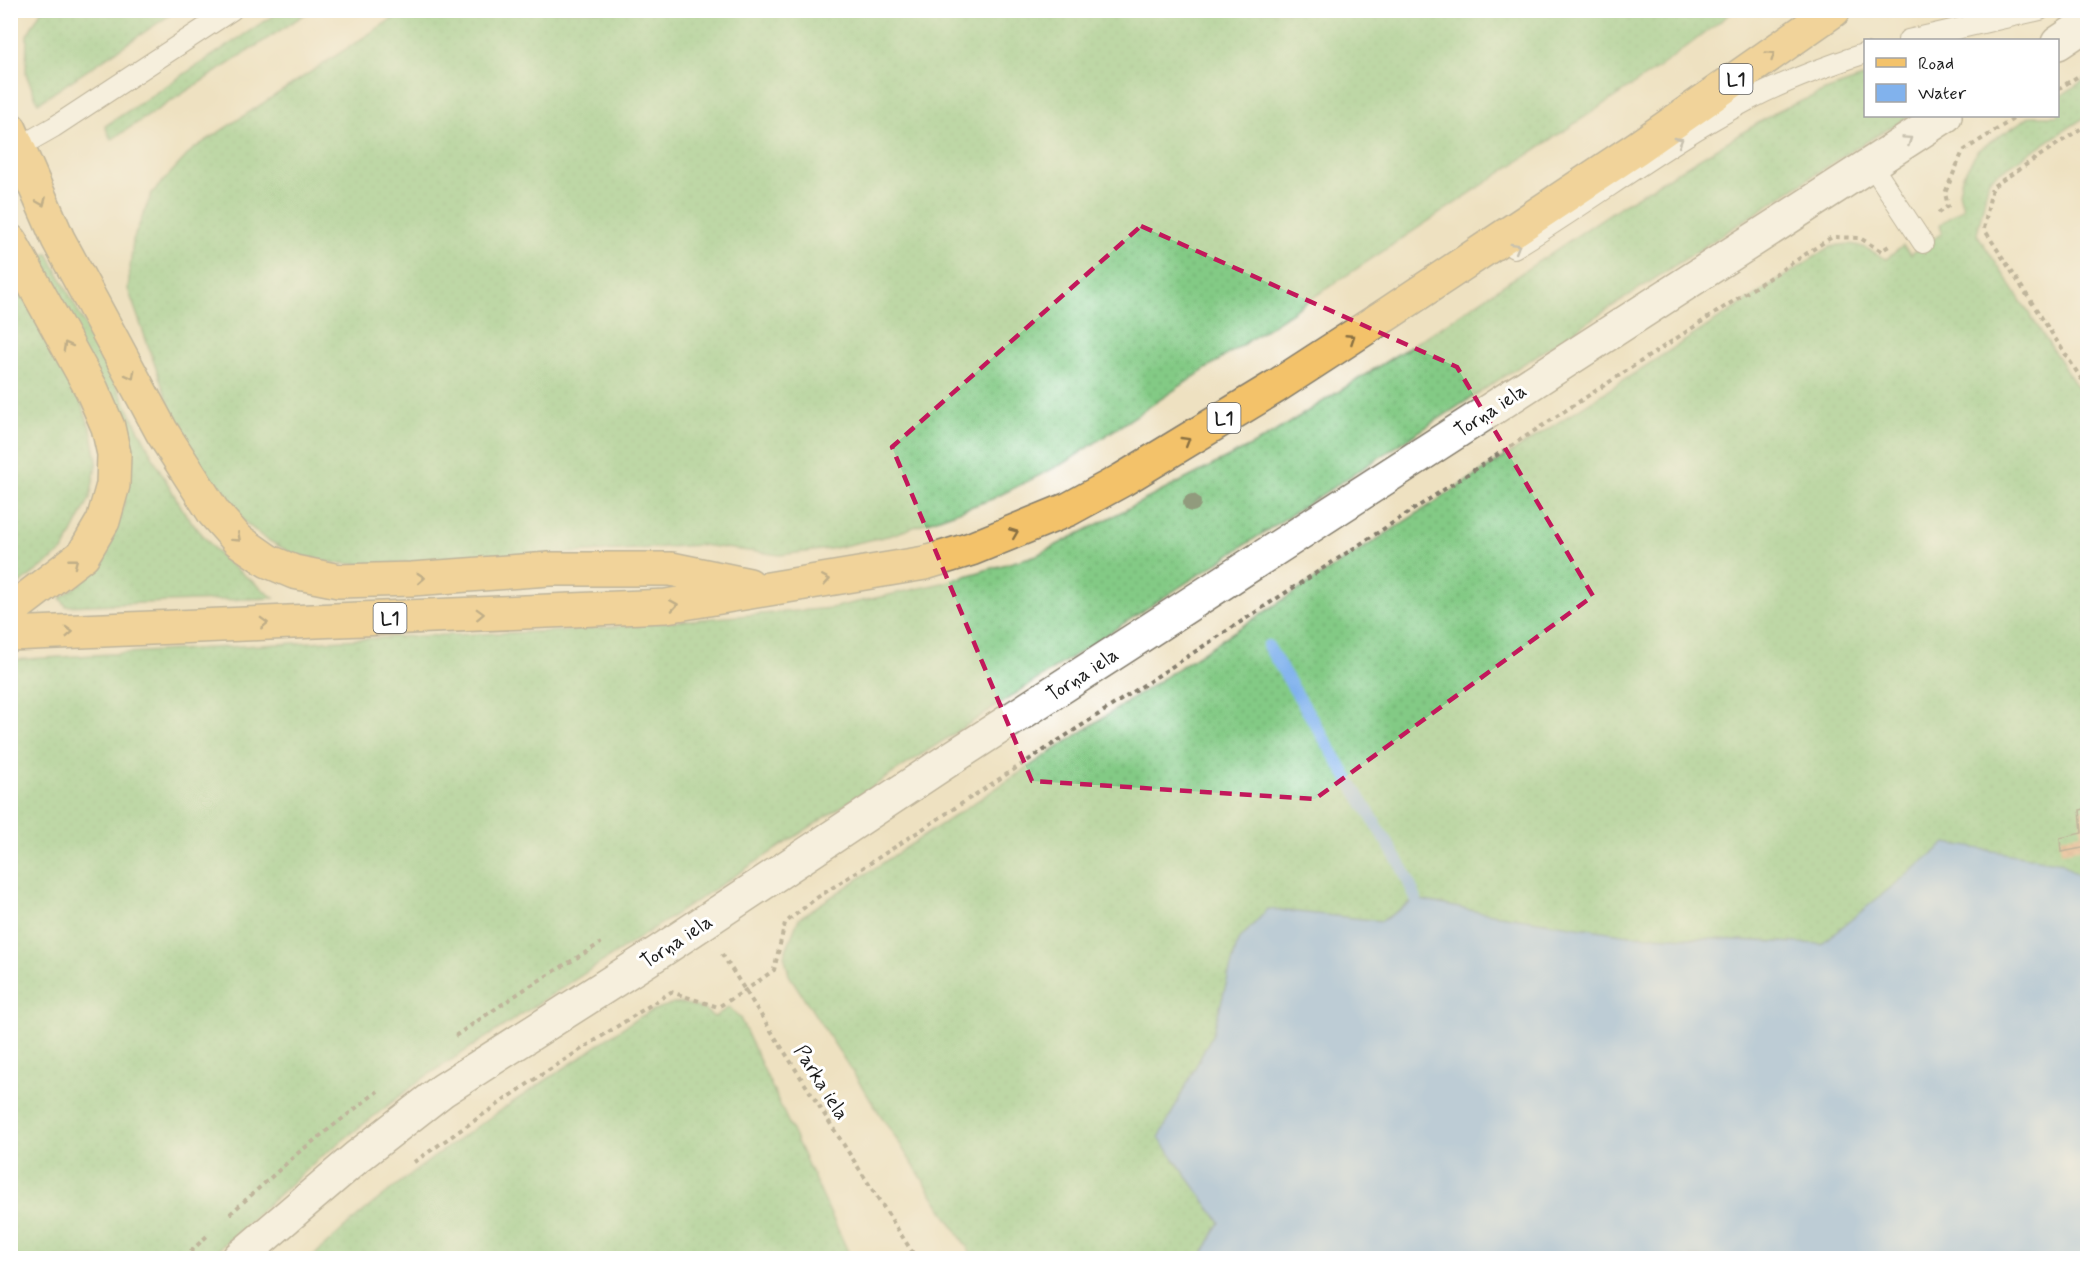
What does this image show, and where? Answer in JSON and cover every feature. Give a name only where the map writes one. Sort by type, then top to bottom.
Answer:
[{"type":"main road","name":"L1","points":[[10,634],[666,606],[925,563],[972,549],[1069,509],[1122,480],[1244,406],[1389,313],[1637,148],[1834,10]]},
{"type":"main road","points":[[12,149],[162,432],[214,513],[238,540],[268,561],[294,572],[339,581],[411,579],[549,569],[671,569],[768,588]]},
{"type":"main road","points":[[10,242],[92,390],[108,427],[114,453],[113,485],[103,520],[83,555],[15,607],[10,608]]},
{"type":"street","points":[[2059,42],[2088,23]]},
{"type":"street","name":"Torņa iela","points":[[239,1258],[357,1157],[442,1090],[1943,117]]},
{"type":"lane","points":[[12,149],[54,127],[232,10]]},
{"type":"lane","points":[[1912,39],[2040,10]]},
{"type":"lane","points":[[1389,313],[1495,260],[1671,146],[1747,101],[1837,62],[1864,54]]},
{"type":"lane","points":[[1871,164],[1918,236]]},
{"type":"path","points":[[2059,88],[2078,76]]},
{"type":"path","points":[[414,1162],[538,1077],[671,992],[718,1007],[746,990],[774,970],[785,923],[815,899],[1832,237],[1860,238],[1881,251],[1918,236],[1948,206],[1945,193],[1963,151],[2016,117]]},
{"type":"path","points":[[2088,124],[1992,187],[1984,229],[2088,389]]},
{"type":"path","name":"Parka iela","points":[[702,923],[916,1258]]},
{"type":"highlighted area","points":[[1141,226],[1457,367],[1593,596],[1315,799],[1032,781],[892,447]]},
{"type":"green space","points":[[41,11],[176,11],[38,103],[26,74],[27,35]]},
{"type":"green space","points":[[280,11],[310,11],[111,140],[105,126]]},
{"type":"green space","points":[[404,11],[1734,11],[1657,69],[1066,462],[992,499],[892,535],[830,549],[780,555],[701,545],[371,565],[335,563],[295,555],[264,538],[241,519],[222,498],[174,419],[128,289],[133,240],[152,193],[193,149]]},
{"type":"green space","points":[[1864,77],[1864,117],[1908,117],[1856,148],[425,1077],[317,1160],[209,1258],[11,1258],[11,660],[393,637],[566,631],[831,608],[942,583],[1037,555],[1262,440],[1444,325],[1624,204],[1778,111]]},
{"type":"green space","points":[[2087,78],[2087,116],[1989,179],[1977,234],[2087,402],[2087,1258],[974,1258],[789,975],[784,955],[799,918],[1235,631],[1830,247],[1846,244],[1860,246],[1886,259],[1903,246],[1911,254],[1942,233],[1940,224],[1963,208],[1959,192],[1962,177],[1978,150],[2028,117],[2059,117],[2059,97]]},
{"type":"green space","points":[[48,253],[158,467],[186,515],[222,558],[274,598],[66,606],[60,598],[73,589],[94,568],[109,543],[125,501],[36,259]]},
{"type":"green space","points":[[10,273],[80,399],[92,433],[97,461],[90,498],[63,551],[18,585],[11,587]]},
{"type":"green space","points":[[682,1003],[703,1009],[714,1017],[729,1007],[740,1018],[851,1258],[311,1258],[394,1187],[472,1130],[641,1016],[668,1005]]},
{"type":"water","points":[[1946,843],[2062,863],[2087,882],[2087,1258],[1201,1258],[1220,1222],[1159,1138],[1213,1033],[1238,941],[1268,909],[1382,921],[1416,899],[1479,912],[1629,935],[1821,944]]},
{"type":"building","points":[[2088,808],[2088,847],[2061,852],[2060,838],[2082,833],[2080,810]]},
{"type":"waterway","points":[[1268,646],[1403,869],[1416,899]]}]
